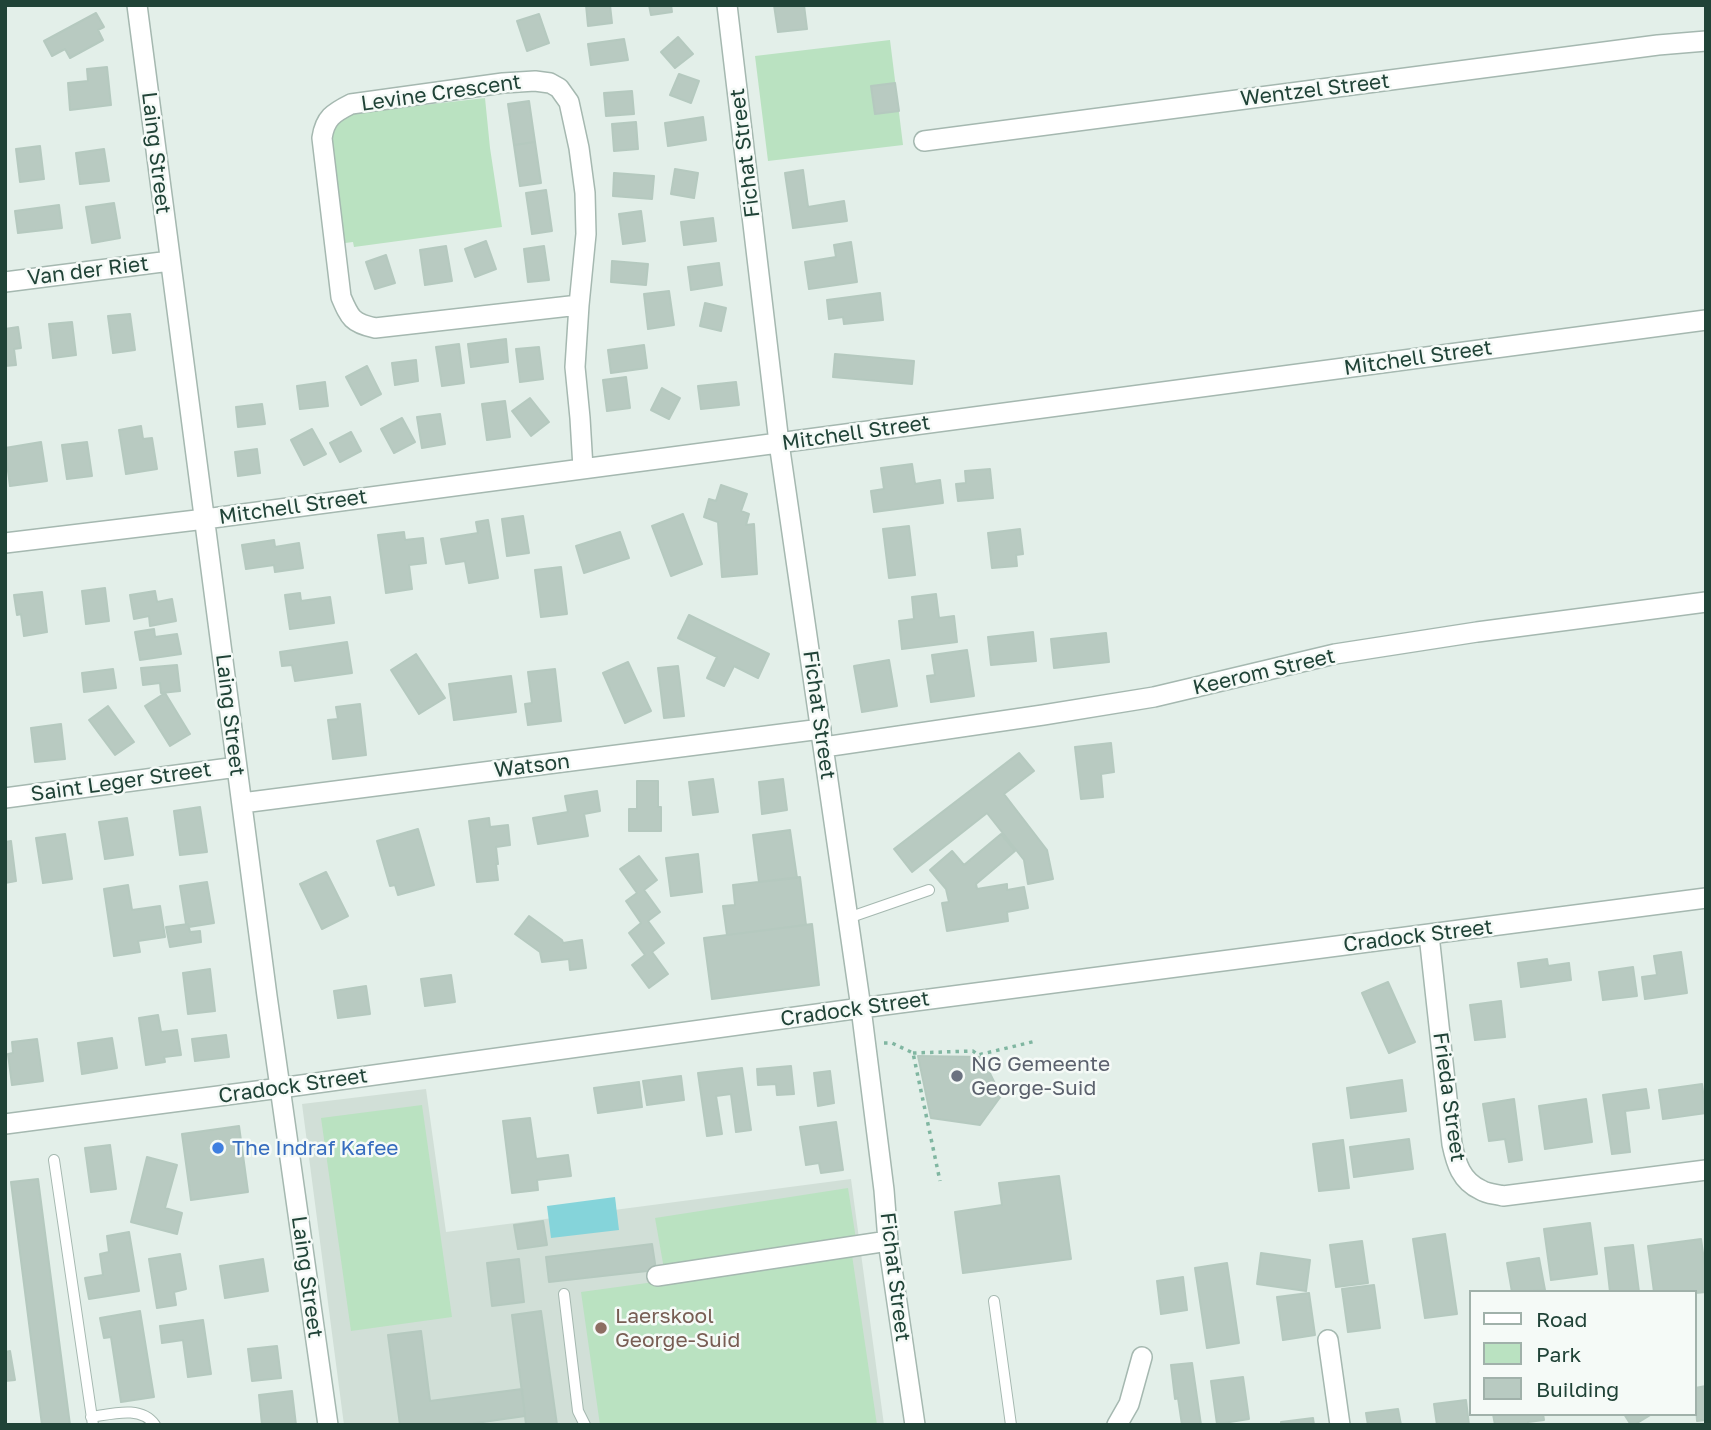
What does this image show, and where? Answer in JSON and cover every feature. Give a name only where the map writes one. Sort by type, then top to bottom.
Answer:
[{"type":"street","name":"Laing Street","points":[[137,5],[267,996],[328,1425]]},
{"type":"street","name":"Fichat Street","points":[[727,5],[779,443],[861,1008],[888,1241],[915,1425]]},
{"type":"street","name":"Wentzel Street","points":[[924,141],[1706,41]]},
{"type":"street","name":"Levine Crescent","points":[[579,305],[375,328],[354,322],[341,297],[323,152],[324,127],[330,118],[351,104],[503,83],[534,81],[550,83],[559,88],[569,102],[585,193],[586,234],[575,367],[583,468]]},
{"type":"street","name":"Van der Riet","points":[[5,282],[170,261]]},
{"type":"street","name":"Mitchell Street","points":[[5,543],[205,519],[1706,320]]},
{"type":"street","name":"Keerom Street","points":[[822,738],[1043,716],[1154,697],[1335,654],[1706,602]]},
{"type":"street","name":"Watson","points":[[242,803],[822,738]]},
{"type":"street","name":"Saint Leger Street","points":[[5,798],[237,767]]},
{"type":"street","name":"Cradock Street","points":[[5,1124],[861,1008],[1706,898]]},
{"type":"street","name":"Frieda Street","points":[[1429,935],[1452,1144],[1456,1164],[1464,1178],[1481,1191],[1503,1196],[1706,1170]]},
{"type":"street","points":[[657,1276],[888,1241]]},
{"type":"street","points":[[1328,1340],[1340,1425]]},
{"type":"street","points":[[1116,1425],[1129,1404],[1142,1357]]},
{"type":"lane","points":[[848,918],[929,890]]},
{"type":"lane","points":[[54,1160],[92,1421],[131,1413],[141,1414],[155,1425]]},
{"type":"lane","points":[[564,1294],[578,1411],[585,1425]]},
{"type":"lane","points":[[994,1301],[1011,1425]]},
{"type":"path","points":[[866,1045],[892,1042],[913,1053],[973,1051],[978,1055],[1037,1041]]},
{"type":"path","points":[[913,1053],[940,1181]]},
{"type":"shaded area","name":"Laerskool George-Suid","points":[[426,1089],[446,1232],[851,1179],[884,1425],[344,1425],[302,1104]]},
{"type":"green space","points":[[890,40],[903,145],[768,161],[755,56]]},
{"type":"green space","points":[[485,98],[502,227],[354,247],[353,242],[345,243],[330,139],[339,123],[355,113]]},
{"type":"green space","points":[[422,1105],[452,1317],[351,1331],[321,1118]]},
{"type":"green space","points":[[848,1188],[856,1239],[664,1269],[655,1218]]},
{"type":"green space","points":[[852,1255],[877,1425],[600,1425],[581,1292]]},
{"type":"water","points":[[615,1197],[619,1230],[551,1238],[547,1206]]},
{"type":"building","points":[[586,5],[610,5],[612,23],[588,26]]},
{"type":"building","points":[[649,5],[671,5],[672,12],[651,15]]},
{"type":"building","points":[[774,5],[804,5],[807,29],[778,32]]},
{"type":"building","points":[[96,13],[104,27],[98,30],[103,40],[70,58],[65,49],[52,56],[44,41]]},
{"type":"building","points":[[539,14],[549,43],[527,51],[517,21]]},
{"type":"building","points":[[678,37],[693,54],[675,68],[661,52]]},
{"type":"building","points":[[624,39],[628,60],[591,65],[588,44]]},
{"type":"building","points":[[107,67],[111,105],[70,110],[68,83],[88,81],[87,69]]},
{"type":"building","points":[[679,74],[699,81],[691,103],[670,95]]},
{"type":"building","points":[[895,83],[899,111],[875,114],[871,86]]},
{"type":"building","points":[[632,91],[634,114],[606,116],[604,93]]},
{"type":"building","points":[[529,101],[535,142],[514,145],[508,104]]},
{"type":"building","points":[[703,117],[706,140],[668,146],[665,123]]},
{"type":"building","points":[[636,122],[638,149],[614,151],[612,124]]},
{"type":"building","points":[[535,142],[541,183],[520,186],[514,145]]},
{"type":"building","points":[[40,146],[44,179],[20,182],[16,149]]},
{"type":"building","points":[[104,149],[109,181],[80,184],[76,153]]},
{"type":"building","points":[[675,169],[698,173],[694,198],[671,194]]},
{"type":"building","points":[[803,170],[808,207],[844,201],[847,221],[793,228],[785,173]]},
{"type":"building","points":[[614,173],[654,176],[652,199],[613,196]]},
{"type":"building","points":[[546,190],[552,231],[532,234],[526,193]]},
{"type":"building","points":[[114,203],[120,238],[92,243],[86,207]]},
{"type":"building","points":[[59,205],[62,228],[18,233],[15,211]]},
{"type":"building","points":[[641,211],[645,241],[623,244],[619,214]]},
{"type":"building","points":[[713,218],[716,241],[684,245],[681,222]]},
{"type":"building","points":[[486,241],[496,269],[475,277],[465,249]]},
{"type":"building","points":[[851,242],[857,282],[809,289],[805,262],[836,257],[834,245]]},
{"type":"building","points":[[446,246],[452,281],[425,285],[420,250]]},
{"type":"building","points":[[544,246],[549,280],[528,282],[524,249]]},
{"type":"building","points":[[386,255],[395,283],[375,289],[366,262]]},
{"type":"building","points":[[612,261],[648,264],[646,285],[611,282]]},
{"type":"building","points":[[719,263],[722,285],[691,290],[688,267]]},
{"type":"building","points":[[669,291],[674,325],[648,329],[644,294]]},
{"type":"building","points":[[880,293],[883,320],[844,324],[843,317],[829,319],[827,300]]},
{"type":"building","points":[[705,303],[726,308],[721,331],[700,326]]},
{"type":"building","points":[[130,314],[135,350],[113,353],[108,316]]},
{"type":"building","points":[[72,322],[76,355],[53,358],[49,324]]},
{"type":"building","points":[[18,327],[21,348],[14,349],[16,365],[5,366],[5,329]]},
{"type":"building","points":[[506,339],[508,362],[471,367],[468,344]]},
{"type":"building","points":[[459,344],[464,383],[442,386],[436,347]]},
{"type":"building","points":[[644,345],[647,368],[611,373],[608,350]]},
{"type":"building","points":[[539,347],[543,379],[520,382],[516,349]]},
{"type":"building","points":[[835,354],[914,361],[912,384],[833,377]]},
{"type":"building","points":[[416,360],[418,381],[395,385],[392,363]]},
{"type":"building","points":[[367,366],[381,394],[361,405],[346,377]]},
{"type":"building","points":[[626,377],[630,408],[607,411],[603,380]]},
{"type":"building","points":[[325,382],[328,406],[300,409],[297,386]]},
{"type":"building","points":[[736,382],[739,405],[701,409],[698,386]]},
{"type":"building","points":[[662,388],[680,398],[669,419],[651,410]]},
{"type":"building","points":[[530,398],[549,422],[531,436],[512,411]]},
{"type":"building","points":[[505,401],[510,437],[487,440],[482,404]]},
{"type":"building","points":[[262,404],[265,424],[238,427],[236,407]]},
{"type":"building","points":[[440,414],[445,444],[422,448],[417,417]]},
{"type":"building","points":[[402,418],[415,442],[394,453],[381,429]]},
{"type":"building","points":[[141,426],[143,439],[152,438],[157,469],[126,474],[119,430]]},
{"type":"building","points":[[312,429],[326,454],[304,465],[291,440]]},
{"type":"building","points":[[351,432],[361,451],[340,462],[330,443]]},
{"type":"building","points":[[41,442],[47,481],[10,486],[5,448]]},
{"type":"building","points":[[87,442],[92,476],[67,479],[62,445]]},
{"type":"building","points":[[257,449],[260,473],[238,476],[235,452]]},
{"type":"building","points":[[912,464],[915,484],[940,480],[943,503],[874,512],[871,491],[884,489],[881,468]]},
{"type":"building","points":[[990,469],[993,498],[958,501],[956,484],[966,483],[965,471]]},
{"type":"building","points":[[721,485],[747,494],[741,511],[749,514],[746,525],[754,524],[757,574],[722,577],[718,522],[704,517],[709,499],[716,501]]},
{"type":"building","points":[[683,514],[702,564],[671,576],[652,526]]},
{"type":"building","points":[[523,516],[529,553],[507,556],[502,519]]},
{"type":"building","points":[[488,520],[498,578],[469,583],[465,561],[446,564],[441,539],[478,533],[476,522]]},
{"type":"building","points":[[909,526],[915,575],[889,578],[883,529]]},
{"type":"building","points":[[1020,529],[1023,554],[1016,555],[1017,566],[992,568],[988,533]]},
{"type":"building","points":[[404,532],[405,540],[423,538],[426,563],[409,565],[412,589],[386,593],[378,535]]},
{"type":"building","points":[[620,532],[629,558],[584,573],[576,546]]},
{"type":"building","points":[[274,540],[275,547],[299,543],[303,568],[275,572],[274,565],[246,569],[242,545]]},
{"type":"building","points":[[561,567],[567,614],[541,617],[535,570]]},
{"type":"building","points":[[105,588],[109,621],[86,624],[82,591]]},
{"type":"building","points":[[155,591],[157,602],[172,599],[176,621],[150,626],[149,616],[134,619],[130,595]]},
{"type":"building","points":[[42,592],[47,632],[24,636],[21,614],[17,615],[14,595]]},
{"type":"building","points":[[300,593],[301,601],[330,597],[334,623],[290,629],[285,595]]},
{"type":"building","points":[[936,594],[939,618],[954,616],[957,642],[902,649],[899,621],[914,619],[912,597]]},
{"type":"building","points":[[689,615],[769,654],[758,678],[734,666],[724,686],[707,678],[717,657],[678,638]]},
{"type":"building","points":[[154,629],[155,637],[177,634],[181,654],[140,660],[135,632]]},
{"type":"building","points":[[1033,632],[1036,661],[991,665],[988,637]]},
{"type":"building","points":[[1106,633],[1109,662],[1054,668],[1051,639]]},
{"type":"building","points":[[347,642],[352,673],[295,681],[292,665],[282,666],[280,652]]},
{"type":"building","points":[[967,650],[974,696],[931,702],[927,676],[935,675],[932,655]]},
{"type":"building","points":[[416,654],[445,698],[419,714],[391,670]]},
{"type":"building","points":[[889,660],[897,706],[862,712],[854,666]]},
{"type":"building","points":[[628,662],[651,711],[625,723],[603,673]]},
{"type":"building","points":[[177,665],[180,691],[161,693],[160,683],[143,685],[141,668]]},
{"type":"building","points":[[678,666],[684,716],[664,718],[658,668]]},
{"type":"building","points":[[113,669],[116,688],[84,692],[82,673]]},
{"type":"building","points":[[555,669],[561,721],[528,725],[525,704],[532,703],[528,672]]},
{"type":"building","points":[[511,676],[516,712],[454,720],[449,684]]},
{"type":"building","points":[[165,693],[190,734],[170,746],[145,706]]},
{"type":"building","points":[[360,704],[366,755],[333,759],[328,720],[338,719],[336,707]]},
{"type":"building","points":[[108,706],[134,742],[115,755],[89,720]]},
{"type":"building","points":[[61,724],[65,759],[35,762],[31,728]]},
{"type":"building","points":[[1111,743],[1114,772],[1101,774],[1103,797],[1081,799],[1075,747]]},
{"type":"building","points":[[1019,753],[1034,771],[1004,794],[1047,850],[1053,879],[1028,884],[1024,860],[987,813],[912,872],[894,849]]},
{"type":"building","points":[[713,779],[718,812],[693,815],[689,782]]},
{"type":"building","points":[[783,779],[787,810],[762,814],[759,782]]},
{"type":"building","points":[[637,781],[658,781],[661,831],[629,831],[629,809],[637,809]]},
{"type":"building","points":[[597,791],[600,811],[584,814],[588,836],[538,844],[533,818],[568,812],[565,796]]},
{"type":"building","points":[[200,807],[207,852],[180,855],[174,811]]},
{"type":"building","points":[[127,818],[133,855],[105,859],[99,822]]},
{"type":"building","points":[[489,818],[490,827],[508,825],[510,845],[496,847],[498,880],[477,882],[469,821]]},
{"type":"building","points":[[418,829],[434,885],[398,895],[395,885],[390,886],[377,841]]},
{"type":"building","points":[[790,830],[797,878],[759,882],[753,835]]},
{"type":"building","points":[[65,834],[72,879],[43,883],[36,838]]},
{"type":"building","points":[[1001,834],[1015,851],[976,884],[977,889],[1007,884],[1007,890],[1024,887],[1028,908],[1007,912],[1008,921],[947,931],[942,903],[949,902],[946,889],[930,870],[952,851],[964,865]]},
{"type":"building","points":[[11,841],[16,881],[5,883],[5,842]]},
{"type":"building","points":[[698,854],[702,892],[671,896],[666,858]]},
{"type":"building","points":[[639,856],[657,880],[644,890],[660,912],[648,921],[664,943],[652,952],[668,974],[649,988],[632,965],[645,955],[629,933],[641,923],[626,901],[637,893],[620,869]]},
{"type":"building","points":[[326,872],[348,916],[322,929],[300,884]]},
{"type":"building","points":[[800,877],[806,925],[727,935],[723,906],[735,905],[733,885]]},
{"type":"building","points":[[207,882],[214,923],[189,927],[186,924],[180,886]]},
{"type":"building","points":[[128,885],[132,910],[160,906],[165,937],[138,941],[140,952],[114,956],[104,889]]},
{"type":"building","points":[[529,916],[563,943],[582,940],[586,968],[570,970],[569,959],[542,962],[540,952],[515,934]]},
{"type":"building","points":[[188,924],[190,932],[200,931],[201,942],[170,947],[166,927]]},
{"type":"building","points":[[812,924],[819,985],[712,999],[704,938]]},
{"type":"building","points":[[1681,952],[1687,993],[1645,999],[1642,977],[1657,975],[1654,956]]},
{"type":"building","points":[[1547,959],[1548,966],[1569,963],[1571,980],[1521,987],[1518,963]]},
{"type":"building","points":[[1633,967],[1637,996],[1603,1000],[1599,972]]},
{"type":"building","points":[[210,969],[215,1011],[188,1014],[183,973]]},
{"type":"building","points":[[451,975],[455,1002],[425,1006],[421,979]]},
{"type":"building","points":[[1388,982],[1415,1042],[1389,1053],[1362,993]]},
{"type":"building","points":[[366,986],[370,1014],[338,1018],[334,991]]},
{"type":"building","points":[[1501,1001],[1505,1037],[1475,1040],[1470,1005]]},
{"type":"building","points":[[158,1015],[161,1032],[177,1030],[181,1055],[164,1057],[165,1062],[146,1065],[139,1018]]},
{"type":"building","points":[[226,1035],[229,1057],[195,1061],[192,1039]]},
{"type":"building","points":[[112,1038],[117,1068],[82,1074],[78,1043]]},
{"type":"building","points":[[37,1039],[43,1081],[12,1085],[8,1054],[13,1053],[12,1042]]},
{"type":"building","name":"NG Gemeente George-Suid","points":[[918,1056],[982,1057],[1001,1096],[980,1125],[931,1118]]},
{"type":"building","points":[[791,1066],[794,1094],[777,1095],[776,1084],[758,1085],[757,1069]]},
{"type":"building","points":[[742,1068],[751,1130],[736,1132],[731,1094],[716,1096],[722,1134],[707,1136],[698,1073]]},
{"type":"building","points":[[830,1071],[834,1103],[818,1106],[814,1073]]},
{"type":"building","points":[[681,1076],[684,1100],[647,1105],[643,1081]]},
{"type":"building","points":[[1402,1080],[1406,1111],[1351,1118],[1347,1088]]},
{"type":"building","points":[[639,1082],[642,1107],[598,1113],[594,1088]]},
{"type":"building","points":[[1702,1084],[1706,1113],[1663,1119],[1659,1090]]},
{"type":"building","points":[[1646,1089],[1649,1108],[1625,1111],[1630,1152],[1612,1154],[1603,1095]]},
{"type":"building","points":[[1514,1099],[1522,1160],[1509,1162],[1505,1139],[1489,1141],[1483,1104]]},
{"type":"building","points":[[1586,1099],[1592,1142],[1545,1149],[1539,1106]]},
{"type":"building","points":[[530,1118],[536,1159],[568,1155],[571,1176],[537,1180],[538,1190],[512,1193],[503,1121]]},
{"type":"building","points":[[836,1122],[843,1170],[821,1173],[819,1163],[806,1165],[800,1127]]},
{"type":"building","points":[[239,1126],[248,1192],[191,1200],[182,1134]]},
{"type":"building","points":[[1409,1139],[1413,1169],[1354,1177],[1350,1147]]},
{"type":"building","points":[[1343,1140],[1349,1188],[1319,1191],[1313,1144]]},
{"type":"building","points":[[110,1145],[116,1189],[91,1192],[85,1148]]},
{"type":"building","points":[[147,1157],[177,1165],[165,1208],[182,1213],[177,1234],[131,1222]]},
{"type":"building","points":[[1059,1176],[1071,1259],[963,1273],[955,1212],[1002,1205],[999,1183]]},
{"type":"building","points":[[38,1179],[70,1425],[42,1425],[11,1182]]},
{"type":"building","points":[[543,1221],[547,1245],[518,1249],[514,1225]]},
{"type":"building","points":[[1590,1223],[1597,1274],[1551,1280],[1544,1229]]},
{"type":"building","points":[[129,1232],[139,1291],[89,1299],[85,1278],[103,1275],[100,1254],[109,1252],[107,1236]]},
{"type":"building","points":[[1445,1234],[1457,1314],[1425,1318],[1413,1239]]},
{"type":"building","points":[[1701,1239],[1706,1292],[1654,1290],[1648,1246]]},
{"type":"building","points":[[1362,1241],[1368,1283],[1336,1287],[1330,1245]]},
{"type":"building","points":[[652,1244],[656,1270],[549,1282],[546,1257]]},
{"type":"building","points":[[1633,1245],[1639,1290],[1610,1290],[1605,1248]]},
{"type":"building","points":[[1261,1253],[1310,1260],[1306,1291],[1257,1284]]},
{"type":"building","points":[[180,1254],[186,1289],[174,1292],[176,1305],[157,1308],[149,1259]]},
{"type":"building","points":[[1539,1258],[1545,1290],[1512,1290],[1507,1263]]},
{"type":"building","points":[[263,1259],[268,1291],[225,1298],[220,1266]]},
{"type":"building","points":[[519,1259],[524,1302],[492,1306],[487,1263]]},
{"type":"building","points":[[1227,1263],[1239,1343],[1207,1348],[1195,1268]]},
{"type":"building","points":[[1183,1277],[1187,1310],[1161,1314],[1157,1281]]},
{"type":"building","points":[[1374,1285],[1380,1328],[1348,1332],[1342,1289]]},
{"type":"building","points":[[1309,1293],[1315,1335],[1283,1340],[1277,1297]]},
{"type":"building","points":[[140,1311],[154,1397],[121,1402],[111,1337],[104,1338],[100,1318]]},
{"type":"building","points":[[541,1311],[557,1425],[526,1425],[512,1315]]},
{"type":"building","points":[[203,1320],[211,1374],[188,1377],[183,1340],[162,1343],[160,1326]]},
{"type":"building","points":[[421,1331],[430,1401],[522,1389],[525,1416],[462,1425],[400,1425],[388,1335]]},
{"type":"building","points":[[277,1346],[281,1378],[252,1381],[248,1349]]},
{"type":"building","points":[[10,1351],[15,1380],[5,1381],[5,1352]]},
{"type":"building","points":[[1192,1363],[1201,1425],[1182,1425],[1178,1398],[1175,1399],[1171,1365]]},
{"type":"building","points":[[1243,1377],[1249,1419],[1217,1424],[1211,1381]]},
{"type":"building","points":[[1706,1386],[1706,1420],[1697,1421],[1697,1388]]},
{"type":"building","points":[[292,1391],[296,1425],[262,1425],[259,1395]]},
{"type":"building","points":[[1466,1400],[1469,1425],[1437,1425],[1434,1404]]},
{"type":"building","points":[[1398,1409],[1401,1425],[1368,1425],[1366,1413]]},
{"type":"building","points":[[1493,1416],[1543,1416],[1544,1420],[1528,1422],[1528,1425],[1495,1425]]},
{"type":"building","points":[[1625,1416],[1649,1416],[1634,1425],[1631,1425]]},
{"type":"building","points":[[1313,1418],[1314,1425],[1281,1425],[1281,1422]]},
{"type":"place","name":"NG Gemeente George-Suid","points":[[957,1076]]},
{"type":"place","name":"The Indraf Kafee","points":[[218,1148]]},
{"type":"place","name":"Laerskool George-Suid","points":[[601,1328]]}]
